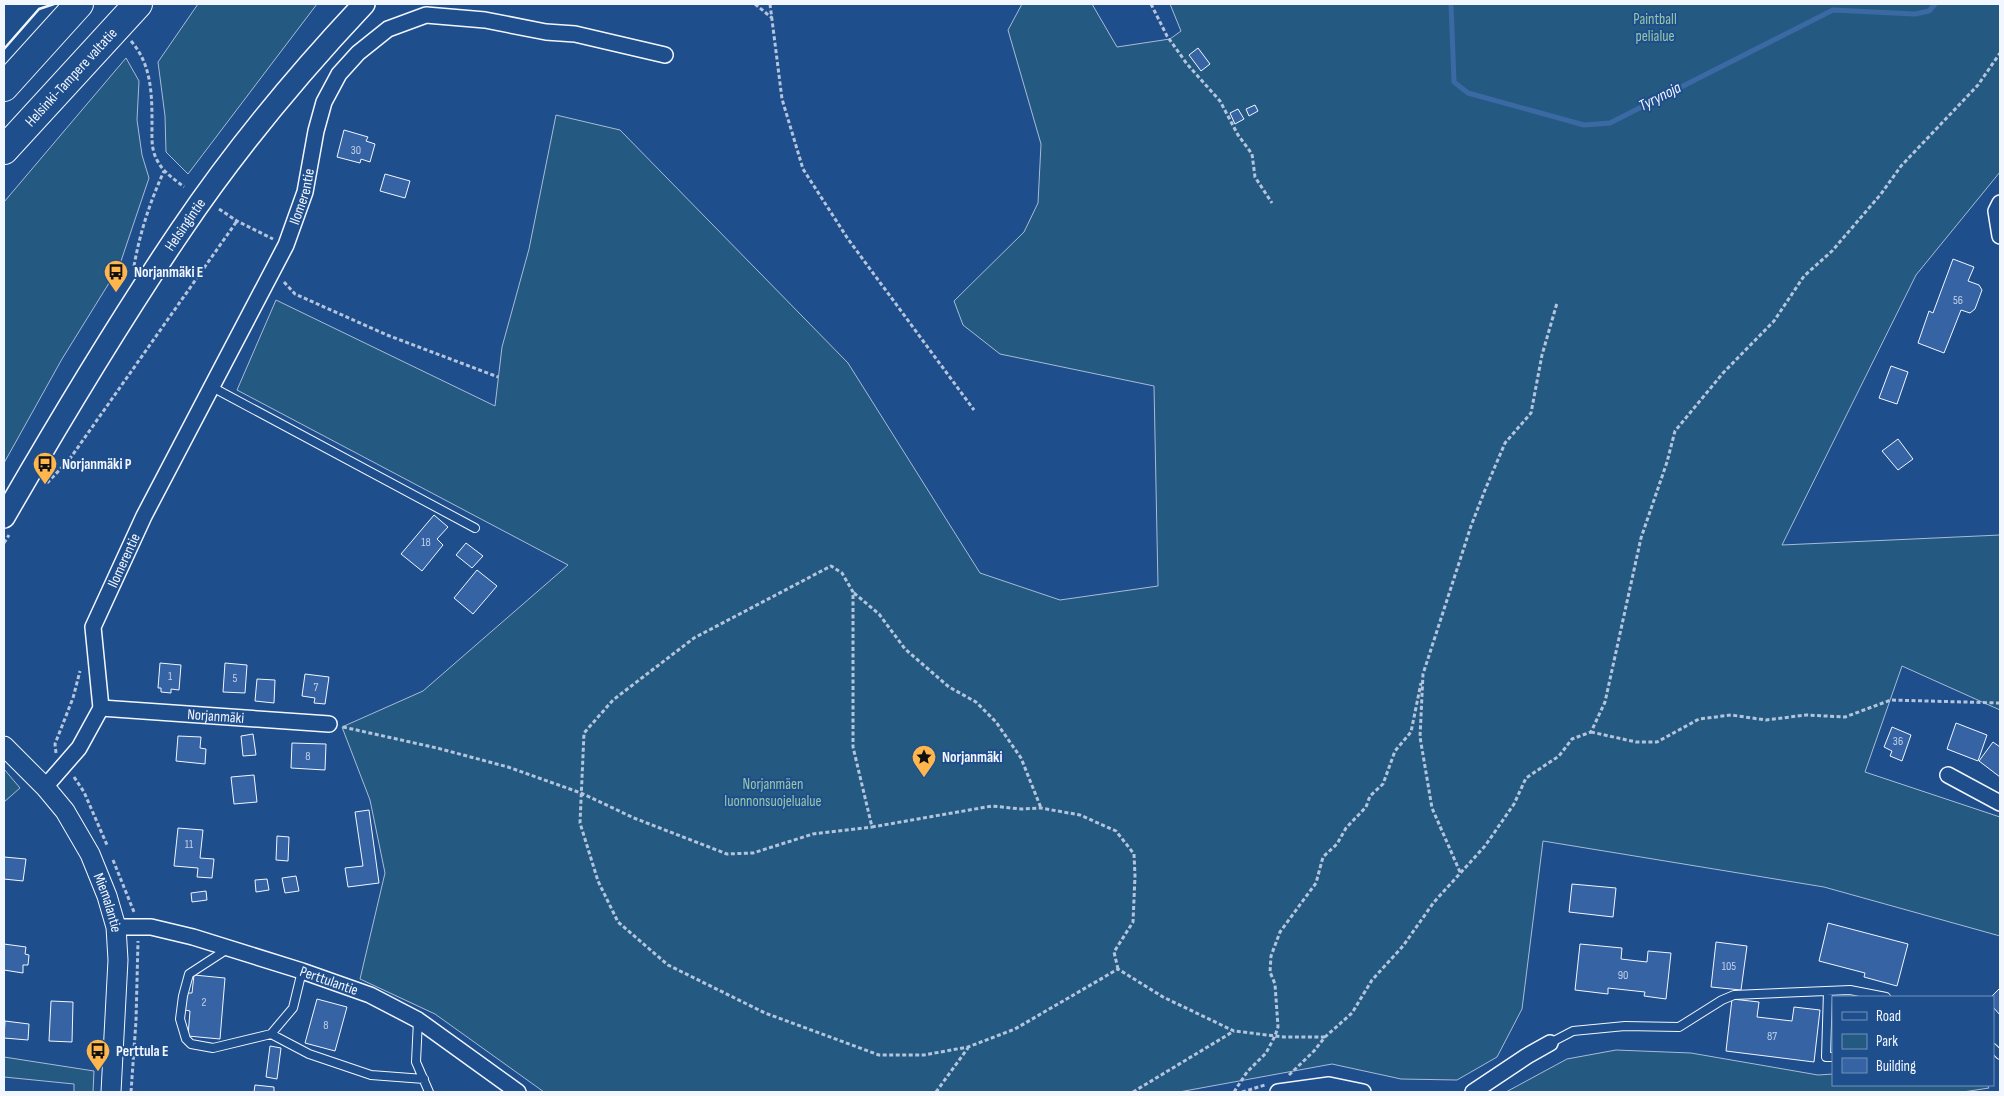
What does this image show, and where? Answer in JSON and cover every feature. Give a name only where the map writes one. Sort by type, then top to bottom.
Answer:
[{"type":"highway","points":[[4,87],[79,4]]},
{"type":"highway","name":"Helsinki-Tampere valtatie","points":[[4,150],[138,4]]},
{"type":"main road","name":"Helsingintie","points":[[9,522],[109,341],[181,230],[226,167],[280,99],[329,41],[364,4]]},
{"type":"street","name":"Ilomerentie","points":[[101,708],[94,627],[144,516],[286,245],[305,192],[316,131],[324,102],[339,74],[358,53],[388,29],[426,15],[485,20],[546,32],[575,34],[665,55]]},
{"type":"street","points":[[2000,203],[1996,212],[2000,236]]},
{"type":"street","points":[[45,787],[79,748],[101,708]]},
{"type":"street","name":"Norjanmäki","points":[[101,708],[329,724]]},
{"type":"street","name":"Miemalantie","points":[[4,746],[45,787],[65,811],[82,839],[107,896],[116,927],[118,984],[111,1092]]},
{"type":"street","points":[[1948,774],[2000,802]]},
{"type":"street","name":"Perttulantie","points":[[116,927],[138,926],[166,930],[302,971],[370,996],[418,1020],[518,1092]]},
{"type":"street","points":[[1473,1092],[1526,1056],[1550,1043]]},
{"type":"street","points":[[1283,1091],[1329,1085],[1363,1092]]},
{"type":"lane","points":[[212,388],[475,528]]},
{"type":"lane","points":[[229,948],[189,974],[180,1018],[186,1039],[192,1044],[213,1048],[271,1034],[293,1008],[302,971]]},
{"type":"lane","points":[[1550,1043],[1574,1031],[1625,1026],[1679,1027],[1722,1000],[1734,995],[1850,990],[1881,996]]},
{"type":"lane","points":[[1828,991],[1826,1057],[1832,1057]]},
{"type":"lane","points":[[418,1020],[416,1062],[429,1092]]},
{"type":"lane","points":[[271,1034],[309,1054],[370,1075],[424,1079]]},
{"type":"path","points":[[755,4],[772,18]]},
{"type":"path","points":[[770,4],[782,99],[803,169],[848,239],[974,410]]},
{"type":"path","points":[[1151,4],[1167,36],[1187,64],[1220,101],[1238,135],[1252,154],[1255,177],[1272,203]]},
{"type":"path","points":[[128,39],[144,59],[148,72],[152,90],[152,148],[156,159],[164,172],[184,187]]},
{"type":"path","points":[[1591,732],[1605,702],[1641,538],[1667,462],[1675,431],[1723,373],[1774,321],[1804,276],[1832,251],[1881,194],[1901,166],[1978,84],[2000,53]]},
{"type":"path","points":[[133,269],[141,230],[154,193],[164,172]]},
{"type":"path","points":[[219,209],[237,221],[286,245]]},
{"type":"path","points":[[46,484],[69,460],[237,221]]},
{"type":"path","points":[[274,271],[295,294],[387,335],[498,377]]},
{"type":"path","points":[[1234,1092],[1246,1072],[1266,1053],[1278,1027],[1275,984],[1270,972],[1271,956],[1280,932],[1316,883],[1323,857],[1337,844],[1346,828],[1366,807],[1370,796],[1383,784],[1395,751],[1411,732],[1424,674],[1471,526],[1505,443],[1531,413],[1542,355],[1557,303]]},
{"type":"path","points":[[4,542],[9,522]]},
{"type":"path","points":[[1041,808],[1021,758],[996,722],[976,702],[949,687],[905,649],[880,614],[853,592],[842,573],[831,566],[694,638],[613,700],[584,733],[580,823],[598,882],[618,922],[668,965],[765,1014],[879,1055],[924,1055],[968,1047],[1015,1029],[1118,969]]},
{"type":"path","points":[[853,592],[853,748],[872,827]]},
{"type":"path","points":[[63,767],[56,757],[55,744],[83,663]]},
{"type":"path","points":[[1424,674],[1420,737],[1432,808],[1460,872]]},
{"type":"path","points":[[1283,1091],[1286,1079],[1352,1013],[1372,980],[1403,946],[1434,902],[1485,846],[1514,804],[1526,778],[1559,756],[1572,739],[1591,732],[1621,737],[1636,742],[1657,742],[1699,719],[1731,715],[1766,720],[1806,715],[1845,717],[1891,700],[2000,703]]},
{"type":"path","points":[[329,724],[508,767],[581,793],[634,818],[726,854],[753,853],[813,834],[872,827],[992,806],[1022,809],[1041,808],[1080,815],[1116,831],[1134,854],[1133,922],[1114,952],[1118,969],[1163,997],[1234,1031],[1275,1036],[1326,1037]]},
{"type":"path","points":[[1133,1092],[1234,1031]]},
{"type":"path","points":[[936,1092],[968,1047]]},
{"type":"green space","points":[[198,4],[317,4],[188,174],[166,152],[165,116],[158,62]]},
{"type":"green space","points":[[1022,4],[1092,4],[1117,47],[1170,39],[1181,31],[1170,4],[2000,4],[2000,172],[1916,275],[1782,545],[2000,535],[2000,710],[1902,666],[1865,772],[2000,817],[2000,936],[1824,887],[1543,841],[1522,1009],[1497,1057],[1457,1080],[1401,1079],[1332,1064],[1179,1092],[544,1092],[435,1014],[360,979],[385,873],[370,800],[342,727],[423,691],[568,565],[237,390],[276,300],[495,406],[502,347],[529,249],[556,115],[620,130],[848,363],[980,573],[1060,600],[1158,586],[1154,386],[1000,354],[963,325],[954,301],[1024,232],[1038,203],[1041,144],[1008,30]]},
{"type":"green space","points":[[126,58],[139,81],[137,120],[142,155],[149,178],[119,267],[62,359],[4,463],[4,202]]},
{"type":"green space","points":[[4,769],[20,788],[4,802]]},
{"type":"green space","points":[[1616,1050],[1691,1053],[1818,1075],[1832,1074],[1832,1086],[1988,1086],[1989,1088],[1963,1092],[1506,1092],[1567,1059]]},
{"type":"green space","points":[[4,1057],[94,1071],[93,1092],[74,1092],[74,1084],[4,1077]]},
{"type":"building","points":[[1198,48],[1210,64],[1201,71],[1189,55]]},
{"type":"building","points":[[1255,105],[1258,111],[1249,116],[1246,109]]},
{"type":"building","points":[[1238,109],[1244,119],[1235,124],[1230,113]]},
{"type":"building","points":[[344,130],[368,137],[366,141],[375,144],[370,162],[361,159],[360,163],[337,157]]},
{"type":"building","points":[[385,174],[410,181],[405,198],[380,191]]},
{"type":"building","points":[[1953,259],[1974,267],[1968,281],[1979,285],[1982,290],[1975,309],[1970,313],[1961,310],[1944,353],[1918,343],[1929,311],[1933,313]]},
{"type":"building","points":[[1891,366],[1908,372],[1897,404],[1879,398]]},
{"type":"building","points":[[1898,439],[1913,459],[1898,470],[1882,451]]},
{"type":"building","points":[[434,515],[448,527],[437,539],[443,545],[422,571],[401,554]]},
{"type":"building","points":[[466,543],[483,556],[472,568],[456,555]]},
{"type":"building","points":[[477,570],[497,586],[473,614],[454,598]]},
{"type":"building","points":[[160,663],[181,665],[179,690],[171,689],[171,693],[161,692],[161,688],[158,688]]},
{"type":"building","points":[[225,663],[247,665],[245,693],[223,692]]},
{"type":"building","points":[[305,674],[329,677],[325,704],[314,703],[315,698],[302,696]]},
{"type":"building","points":[[257,679],[275,680],[274,703],[255,701]]},
{"type":"building","points":[[1956,723],[1987,735],[1978,761],[1947,749]]},
{"type":"building","points":[[1892,727],[1911,735],[1902,761],[1890,756],[1892,751],[1884,747]]},
{"type":"building","points":[[253,734],[256,755],[243,756],[241,736]]},
{"type":"building","points":[[178,736],[201,737],[200,748],[206,749],[205,764],[176,761]]},
{"type":"building","points":[[1993,742],[2000,747],[2000,777],[1979,761]]},
{"type":"building","points":[[292,743],[326,744],[325,770],[291,768]]},
{"type":"building","points":[[254,775],[257,802],[234,804],[231,777]]},
{"type":"building","points":[[369,810],[379,883],[348,887],[345,868],[363,866],[355,812]]},
{"type":"building","points":[[178,828],[203,830],[200,858],[214,859],[212,878],[197,877],[198,868],[174,866]]},
{"type":"building","points":[[277,836],[289,837],[288,861],[276,860]]},
{"type":"building","points":[[4,857],[26,859],[23,881],[4,879]]},
{"type":"building","points":[[296,876],[299,891],[285,893],[282,878]]},
{"type":"building","points":[[267,879],[269,890],[256,892],[255,880]]},
{"type":"building","points":[[1572,884],[1616,888],[1613,917],[1569,912]]},
{"type":"building","points":[[206,891],[207,900],[192,902],[191,893]]},
{"type":"building","points":[[1828,923],[1908,944],[1897,986],[1864,977],[1865,973],[1819,961]]},
{"type":"building","points":[[1716,942],[1747,946],[1741,990],[1711,987]]},
{"type":"building","points":[[4,944],[26,947],[25,954],[29,955],[28,965],[23,965],[23,973],[4,970]]},
{"type":"building","points":[[1580,944],[1622,948],[1621,959],[1647,962],[1648,951],[1671,953],[1666,999],[1644,996],[1645,992],[1608,988],[1608,994],[1575,990]]},
{"type":"building","points":[[194,975],[225,978],[220,1039],[188,1036],[190,1011],[185,1010],[186,993],[192,993]]},
{"type":"building","points":[[2000,988],[2000,1015],[1994,1008],[1994,996],[1992,996]]},
{"type":"building","points":[[317,999],[347,1007],[335,1051],[305,1043]]},
{"type":"building","points":[[1732,999],[1759,1002],[1757,1017],[1792,1021],[1794,1007],[1820,1010],[1814,1062],[1726,1051]]},
{"type":"building","points":[[51,1001],[73,1002],[72,1042],[49,1041]]},
{"type":"building","points":[[5,1021],[29,1024],[28,1040],[4,1038]]},
{"type":"building","points":[[270,1046],[281,1048],[277,1079],[266,1077]]},
{"type":"building","points":[[255,1085],[274,1087],[274,1092],[254,1092]]},
{"type":"waterway","name":"Tyrynoja","points":[[1451,4],[1454,82],[1468,93],[1584,125],[1610,123],[1833,10],[1915,14],[1929,11],[1935,4]]},
{"type":"wall","points":[[4,49],[39,9],[54,4]]},
{"type":"place","name":"Norjanmäki E","points":[[116,293]]},
{"type":"place","name":"Norjanmäki P","points":[[45,485]]},
{"type":"place","name":"Norjanmäki","points":[[924,778]]},
{"type":"place","name":"Perttula E","points":[[98,1072]]},
{"type":"park label","name":"Paintball pelialue","points":[[1655,28]]},
{"type":"park label","name":"Norjanmäen luonnonsuojelualue","points":[[773,792]]}]
